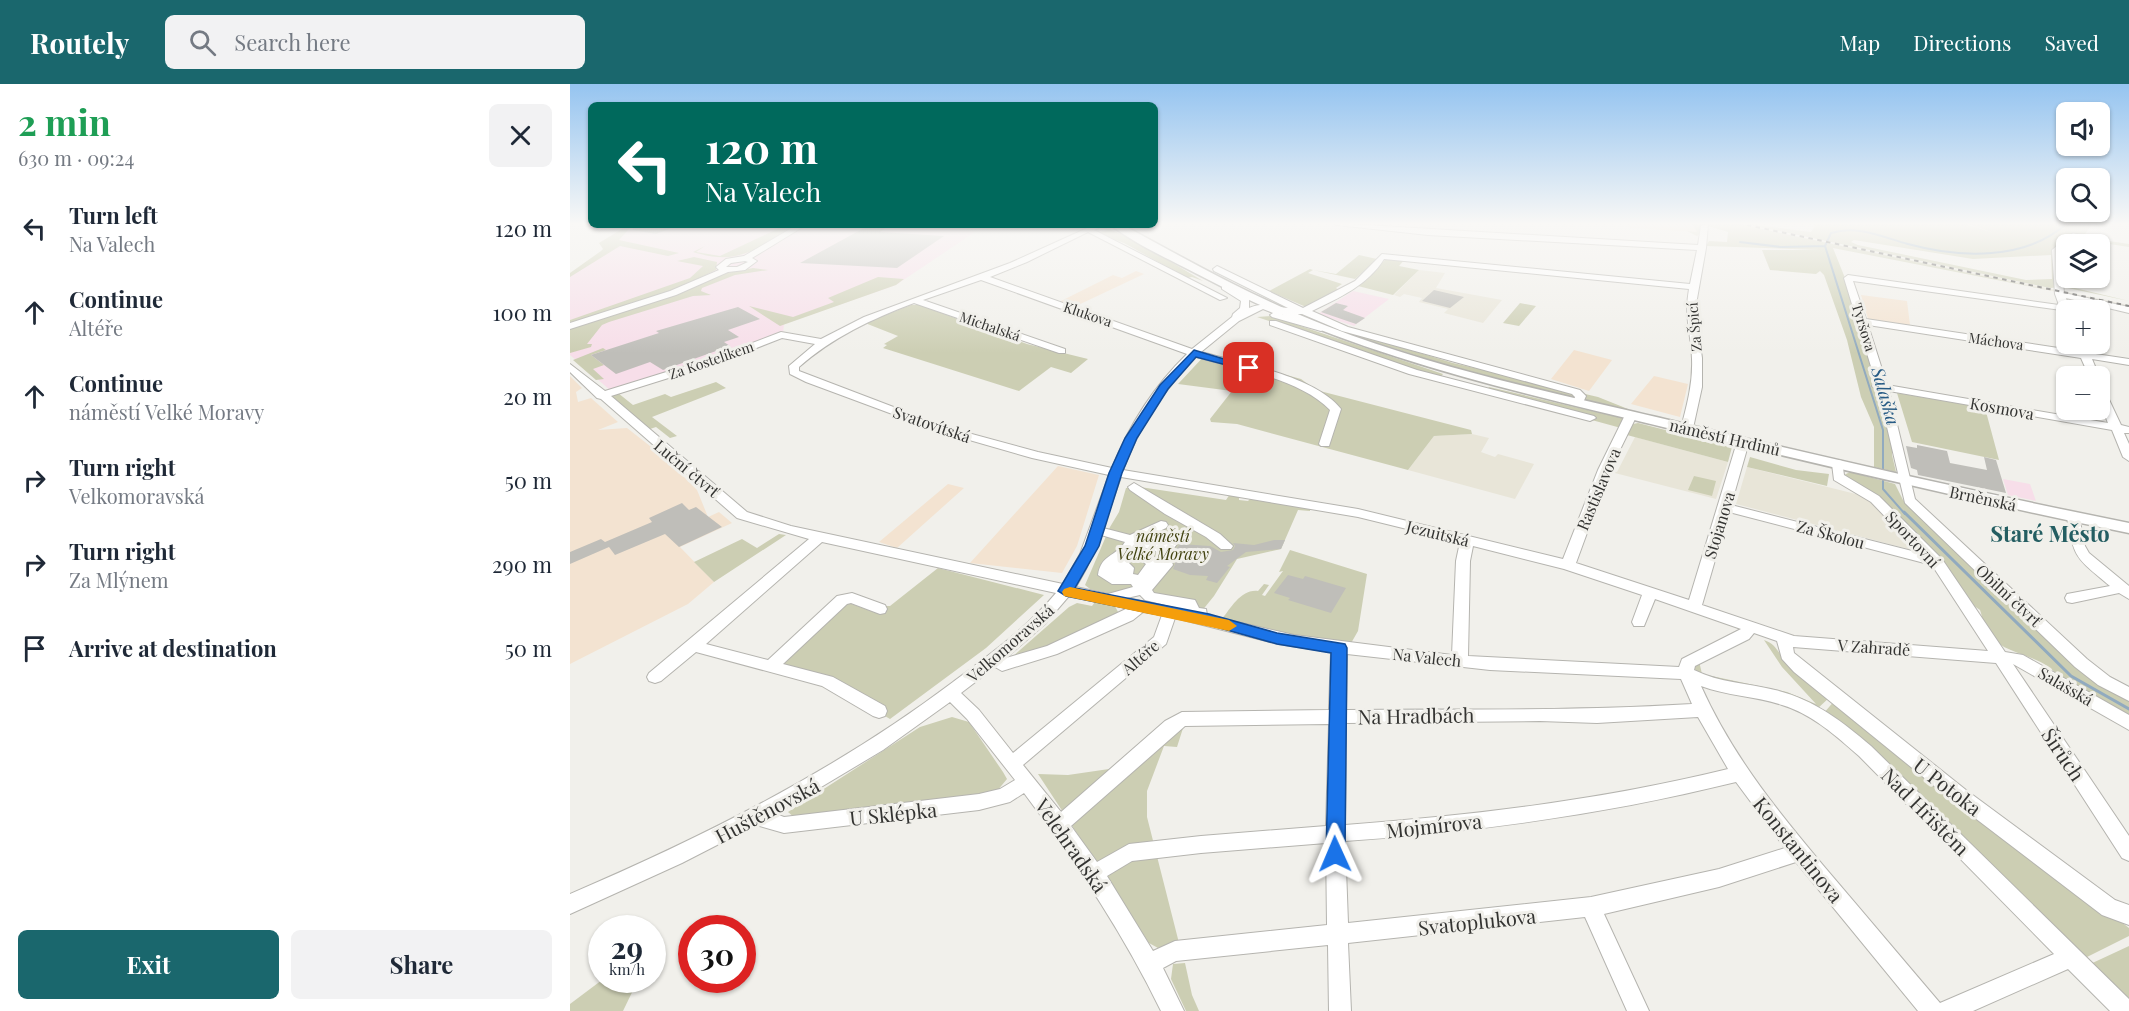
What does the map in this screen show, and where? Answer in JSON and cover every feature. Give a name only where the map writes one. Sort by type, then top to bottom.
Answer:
[{"type":"main road","name":"náměstí Hrdinů","points":[[1201,266],[1219,275],[1255,308],[1278,310],[1315,325],[1578,403],[1872,472]]},
{"type":"main road","name":"Brněnská","points":[[1872,472],[2129,528]]},
{"type":"street","points":[[570,326],[664,296],[726,270],[721,266]]},
{"type":"street","name":"Michalská","points":[[820,342],[840,330],[1009,266]]},
{"type":"street","points":[[1160,266],[1223,298]]},
{"type":"street","points":[[1304,311],[1350,286],[1368,272],[1371,266]]},
{"type":"street","points":[[1561,266],[1693,287]]},
{"type":"street","name":"Za Špicí","points":[[1687,428],[1697,387],[1697,358],[1690,310],[1698,266]]},
{"type":"street","points":[[1219,275],[1304,311],[1315,325]]},
{"type":"street","name":"Velkomoravská","points":[[1218,333],[1220,328],[1243,311],[1246,303],[1244,298],[1219,275]]},
{"type":"street","name":"Klukova","points":[[982,277],[1194,353],[1297,383],[1329,402],[1336,411],[1325,444]]},
{"type":"street","name":"Tyršova","points":[[1901,480],[1863,321],[1848,278],[2056,309]]},
{"type":"street","points":[[2058,288],[2062,300]]},
{"type":"street","points":[[2059,291],[2129,310]]},
{"type":"street","name":"Michalská","points":[[917,301],[1062,351]]},
{"type":"street","points":[[1255,308],[1315,325]]},
{"type":"street","name":"Velkomoravská","points":[[951,694],[1034,625],[1066,591],[1092,546],[1116,473],[1131,438],[1150,405],[1194,353],[1218,333],[1255,308]]},
{"type":"street","name":"Velkomoravská","points":[[1205,343],[1255,308]]},
{"type":"street","name":"náměstí Hrdinů","points":[[1278,310],[1304,311],[1345,329],[1470,370]]},
{"type":"street","name":"Máchova","points":[[1863,321],[2056,350]]},
{"type":"street","points":[[1273,323],[1413,372],[1590,418]]},
{"type":"street","name":"Za Kostelíkem","points":[[601,396],[722,358],[781,335],[820,342]]},
{"type":"street","name":"Svatovítská","points":[[820,342],[794,366],[796,374],[960,434],[1016,450],[1116,473]]},
{"type":"street","points":[[2084,354],[2089,366]]},
{"type":"street","name":"Máchova","points":[[2084,354],[2129,362]]},
{"type":"street","name":"Luční čtvrť","points":[[570,367],[742,515],[788,530],[1066,591]]},
{"type":"street","name":"Kosmova","points":[[1879,386],[2129,430]]},
{"type":"street","name":"Rastislavova","points":[[1568,565],[1604,470],[1631,415]]},
{"type":"street","points":[[2110,415],[2129,458]]},
{"type":"street","name":"Stojanova","points":[[1694,607],[1743,442]]},
{"type":"street","name":"Sportovní","points":[[1838,464],[1838,477],[1875,499],[1937,562],[2000,657]]},
{"type":"street","name":"Jezuitská","points":[[1116,473],[1332,508],[1568,565],[1751,627]]},
{"type":"street","name":"Obilní čtvrť","points":[[1901,480],[1908,498],[1915,507],[2081,663],[2104,681],[2129,694]]},
{"type":"street","points":[[1134,487],[1184,520],[1212,533],[1226,546]]},
{"type":"street","name":"Za Školou","points":[[1725,507],[1937,562]]},
{"type":"street","points":[[2073,517],[2078,546],[2083,556],[2124,588]]},
{"type":"street","points":[[1132,540],[1148,529],[1161,525]]},
{"type":"street","points":[[1105,532],[1164,549]]},
{"type":"street","points":[[656,677],[820,536]]},
{"type":"street","points":[[1066,591],[1129,577],[1166,565],[1161,557],[1164,549],[1175,538]]},
{"type":"street","points":[[1002,665],[1052,650],[1128,616],[1132,540]]},
{"type":"street","points":[[1460,660],[1462,567],[1467,541]]},
{"type":"street","points":[[1114,596],[1129,577]]},
{"type":"street","points":[[1129,577],[1170,612]]},
{"type":"street","points":[[1129,577],[1190,604],[1194,612],[1201,613]]},
{"type":"street","points":[[2072,598],[2124,588]]},
{"type":"street","points":[[1639,622],[1650,592]]},
{"type":"street","points":[[771,666],[842,600],[852,598],[880,609]]},
{"type":"street","name":"Na Valech","points":[[1170,612],[1209,619],[1277,638],[1339,648],[1534,667],[1687,673]]},
{"type":"street","name":"Altéře","points":[[1012,764],[1161,640],[1170,612]]},
{"type":"street","points":[[1687,673],[1686,668],[1692,660],[1744,635],[1751,627]]},
{"type":"street","name":"V Zahradě","points":[[1751,627],[1784,639],[1803,642],[2000,657]]},
{"type":"street","name":"U Potoka","points":[[1784,639],[1787,654],[1800,668],[1960,796],[2109,908],[2129,915]]},
{"type":"street","points":[[693,646],[827,681],[879,711]]},
{"type":"street","points":[[1339,648],[1335,834],[1340,1011]]},
{"type":"street","name":"Salašská","points":[[2000,657],[2017,659],[2028,664],[2129,723]]},
{"type":"street","name":"Širůch","points":[[2000,657],[2129,852]]},
{"type":"street","name":"Konstantinova","points":[[1687,673],[1703,710],[1740,774],[1800,852],[1932,1011]]},
{"type":"street","name":"Nad Hřištěm","points":[[1687,673],[1706,681],[1787,700],[1833,725],[1883,768],[2125,1011]]},
{"type":"street","name":"Velehradská","points":[[951,694],[968,708],[1095,873],[1150,963],[1173,1011]]},
{"type":"street","name":"Huštěnovská","points":[[570,904],[663,864],[756,817],[843,768],[951,694]]},
{"type":"street","name":"Na Hradbách","points":[[1059,824],[1182,719],[1336,716],[1597,716],[1703,710]]},
{"type":"street","name":"Mojmírova","points":[[1095,873],[1129,853],[1556,811],[1656,794],[1740,774]]},
{"type":"street","name":"U Sklépka","points":[[756,817],[784,825],[966,804],[1004,796],[1027,782]]},
{"type":"street","name":"Svatoplukova","points":[[1150,963],[1176,951],[1337,936],[1592,907],[1719,878],[1800,852]]},
{"type":"street","points":[[1592,907],[1638,1011]]},
{"type":"street","points":[[1947,1011],[2072,957]]},
{"type":"shaded area","points":[[583,266],[924,266],[896,285],[784,324],[783,334],[611,391],[570,355],[573,319],[570,320],[570,274]]},
{"type":"shaded area","points":[[1935,266],[2105,300],[2096,300]]},
{"type":"shaded area","points":[[1419,270],[1445,273],[1436,288],[1502,300],[1483,323],[1444,313],[1448,309],[1419,302],[1422,298],[1404,294],[1400,297],[1394,295]]},
{"type":"shaded area","points":[[1136,271],[1144,274],[1076,306],[1059,302],[1113,275],[1122,278]]},
{"type":"shaded area","points":[[1353,291],[1389,299],[1354,326],[1318,314]]},
{"type":"shaded area","points":[[1861,295],[1907,301],[1910,325],[1868,319]]},
{"type":"shaded area","points":[[2110,301],[2129,305],[2129,307],[2110,303]]},
{"type":"shaded area","points":[[1574,350],[1612,360],[1589,391],[1551,379]]},
{"type":"shaded area","points":[[570,376],[582,388],[576,392],[578,402],[591,398],[618,422],[598,430],[627,428],[664,457],[697,490],[708,517],[719,512],[732,523],[680,547],[714,582],[688,604],[570,664]]},
{"type":"shaded area","points":[[1654,376],[1688,384],[1680,417],[1631,404]]},
{"type":"shaded area","points":[[1472,434],[1489,438],[1481,452],[1495,457],[1498,454],[1534,464],[1515,499],[1408,470],[1434,436]]},
{"type":"shaded area","points":[[1635,437],[1728,462],[1716,499],[1611,472],[1609,470],[1617,472]]},
{"type":"shaded area","points":[[1058,466],[1099,475],[1077,546],[1062,573],[970,563]]},
{"type":"shaded area","points":[[1747,467],[1864,496],[1920,552],[1736,504]]},
{"type":"shaded area","points":[[2003,479],[2030,484],[2036,501],[2008,495]]},
{"type":"shaded area","points":[[948,484],[964,488],[897,548],[879,542]]},
{"type":"green space","points":[[579,266],[587,266],[570,277],[570,273]]},
{"type":"green space","points":[[703,266],[716,266],[716,270],[668,293],[570,324],[570,320],[690,278]]},
{"type":"green space","points":[[1166,266],[1178,266],[1203,281],[1192,277],[1187,278]]},
{"type":"green space","points":[[1345,266],[1369,266],[1355,279],[1313,270],[1336,274]]},
{"type":"green space","points":[[1378,266],[1400,266],[1419,270],[1393,295],[1358,286]]},
{"type":"green space","points":[[1769,266],[1840,266],[1892,437],[1892,455],[1896,472],[1874,467],[1874,427],[1861,397],[1847,340],[1824,275],[1820,271],[1816,274],[1770,270]]},
{"type":"green space","points":[[1926,266],[1937,266],[2053,291]]},
{"type":"green space","points":[[1947,266],[1960,266],[2026,280],[2052,279],[2051,266],[2056,266],[2056,288]]},
{"type":"green space","points":[[753,268],[768,270],[735,275],[702,288],[701,291],[711,295],[693,296],[609,322],[602,325],[587,344],[592,344],[591,347],[570,353],[570,329],[671,296],[727,273]]},
{"type":"green space","points":[[1310,269],[1313,270],[1308,273],[1342,284],[1336,288],[1339,290],[1306,307],[1269,291]]},
{"type":"green space","points":[[878,277],[904,279],[896,285],[780,326],[749,306],[793,317],[834,302],[828,298]]},
{"type":"green space","points":[[2068,288],[2075,288],[2129,301]]},
{"type":"green space","points":[[1520,303],[1536,306],[1519,326],[1503,323]]},
{"type":"green space","points":[[911,305],[919,305],[1027,344],[1088,359],[1071,373],[1051,367],[1019,391],[883,348],[887,345],[884,344],[898,336],[865,323]]},
{"type":"green space","points":[[1271,316],[1443,374],[1439,379],[1257,317]]},
{"type":"green space","points":[[1357,334],[1453,363],[1598,397],[1628,409],[1623,410],[1456,368],[1355,336]]},
{"type":"green space","points":[[603,348],[606,350],[591,355],[604,365],[593,369],[604,379],[596,380],[573,360]]},
{"type":"green space","points":[[1207,353],[1301,379],[1316,390],[1471,430],[1472,434],[1434,436],[1408,470],[1237,424],[1211,422],[1210,419],[1232,391],[1178,384]]},
{"type":"green space","points":[[716,382],[726,388],[652,417],[677,436],[670,438],[656,427],[647,430],[608,396],[618,393],[633,405],[665,394],[671,397]]},
{"type":"green space","points":[[1489,387],[1624,420],[1621,428],[1486,391]]},
{"type":"green space","points":[[1897,393],[1985,408],[1999,460],[1912,442]]},
{"type":"green space","points":[[1638,423],[1732,447],[1728,462],[1627,435],[1633,424]]},
{"type":"green space","points":[[1750,457],[1796,470],[1829,474],[1827,486],[1747,467]]},
{"type":"green space","points":[[1850,472],[1895,484],[1903,500],[2000,593],[2129,700],[2129,718],[2059,678],[2045,664],[2006,648],[1990,636],[1980,610],[1967,601],[1940,560],[1846,479],[1844,475]]},
{"type":"green space","points":[[1694,476],[1716,481],[1712,496],[1688,490]]},
{"type":"green space","name":"náměstí Velké Moravy","points":[[1140,487],[1226,500],[1230,494],[1239,496],[1239,500],[1248,501],[1250,499],[1310,508],[1310,511],[1298,510],[1281,549],[1237,559],[1201,612],[1139,594],[1128,598],[1090,589],[1085,585],[1110,527],[1119,512],[1126,488]]},
{"type":"green space","points":[[779,534],[786,535],[714,582],[694,562],[742,539],[757,548]]},
{"type":"green space","points":[[1290,550],[1367,574],[1358,631],[1350,645],[1302,638],[1222,619],[1242,596],[1258,591],[1264,584],[1269,585],[1262,595],[1265,596],[1283,571],[1279,572]]},
{"type":"green space","points":[[938,568],[1044,595],[986,648],[890,719],[836,687],[784,667],[782,662],[838,607],[849,603],[876,613],[884,606],[890,606]]},
{"type":"green space","points":[[1095,602],[1115,606],[1119,614],[1033,653],[1011,658],[1069,607],[1077,603],[1092,606]]},
{"type":"green space","points":[[1764,640],[1773,645],[1799,676],[1831,696],[1816,710],[1704,678],[1693,668],[1699,661],[1702,674],[1787,692],[1816,704],[1782,667]]},
{"type":"green space","points":[[1836,699],[2129,928],[2129,936],[2081,960],[1823,714]]},
{"type":"green space","points":[[952,717],[969,722],[1003,772],[1007,779],[997,791],[985,796],[795,818],[788,812],[920,727]]},
{"type":"green space","points":[[1168,719],[1184,725],[1177,747],[1164,746],[1147,791],[1147,817],[1179,943],[1158,948],[1149,943],[1038,774],[1068,775],[1109,769]]},
{"type":"green space","points":[[2129,946],[2129,1009],[2086,966]]},
{"type":"green space","points":[[1185,963],[1192,995],[1199,1011],[1186,1011],[1171,979],[1173,964]]},
{"type":"green space","points":[[588,990],[588,993],[632,993],[623,1011],[570,1011],[570,1004]]},
{"type":"building","points":[[863,266],[900,266],[897,268]]},
{"type":"building","points":[[1434,290],[1464,297],[1450,308],[1422,301]]},
{"type":"building","points":[[1336,303],[1348,306],[1343,310],[1365,318],[1356,324],[1321,312]]},
{"type":"building","points":[[738,307],[760,319],[728,330],[739,337],[724,342],[730,346],[663,370],[650,362],[616,374],[591,355],[659,333],[656,331]]},
{"type":"building","points":[[1917,445],[1947,451],[1950,463],[1987,470],[1984,457],[1996,460],[2006,493],[1918,475],[1917,470],[1911,468],[1906,446],[1917,448]]},
{"type":"building","points":[[682,503],[689,510],[696,507],[722,527],[679,547],[665,534],[615,555],[609,547],[570,564],[570,552],[601,539],[605,542],[652,522],[649,518]]},
{"type":"building","points":[[1285,540],[1281,549],[1246,552],[1227,566],[1230,567],[1217,583],[1206,580],[1208,576],[1190,575],[1173,569],[1175,564],[1172,554],[1180,544],[1210,546],[1221,552],[1233,550],[1235,546],[1233,543],[1254,545]]},
{"type":"building","points":[[1288,575],[1303,579],[1305,576],[1346,588],[1331,613],[1288,600],[1290,598],[1274,593]]},
{"type":"waterway","name":"Salaška","points":[[1831,266],[1883,430],[1883,489],[1905,514]]},
{"type":"waterway","name":"Salaška","points":[[1904,512],[2071,676],[2129,709]]},
{"type":"railway","points":[[1942,266],[2129,306]]},
{"type":"slow traffic","points":[[1070,592],[1209,619],[1229,626]]},
{"type":"district","name":"Staré Město","points":[[2050,533]]},
{"type":"route","points":[[1249,368],[1194,353],[1163,387],[1131,438],[1116,473],[1092,546],[1066,591],[1209,619],[1277,638],[1339,648],[1335,854]]}]
